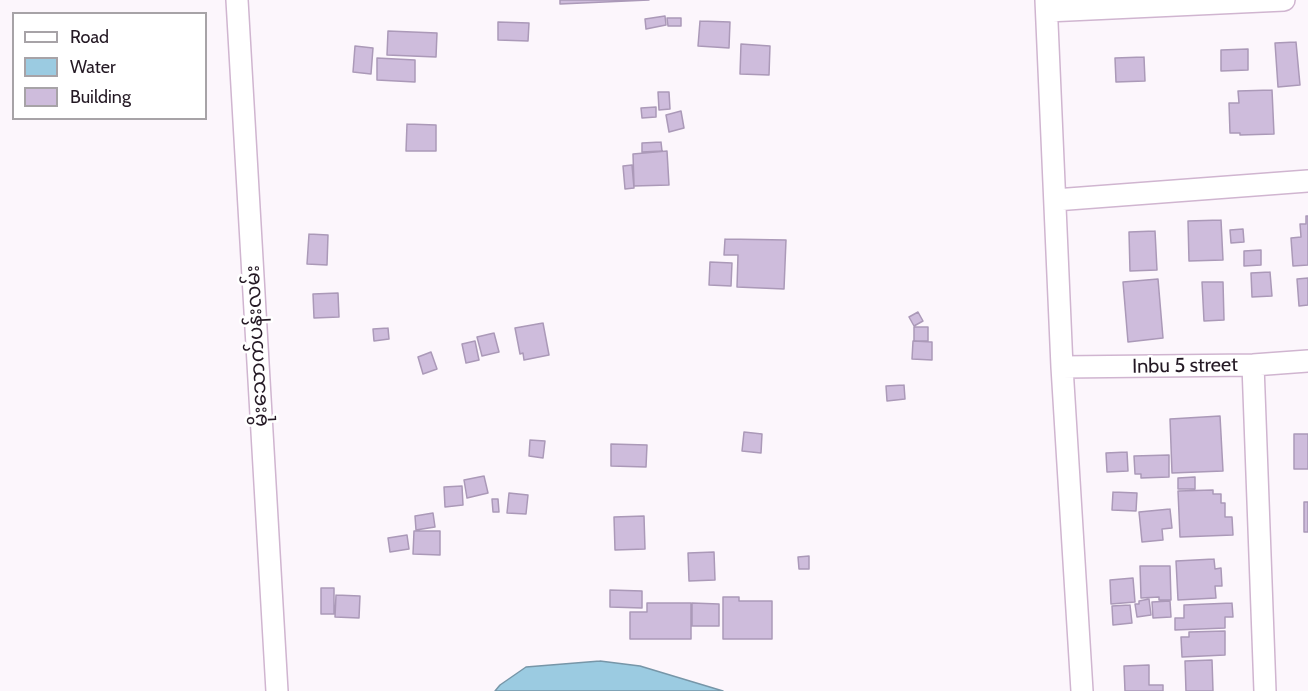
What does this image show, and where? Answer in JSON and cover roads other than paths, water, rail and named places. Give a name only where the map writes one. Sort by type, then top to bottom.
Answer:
[{"type":"street","name":"မိုးသောက်ပန်းလမ်း","points":[[237,0],[277,691]]},
{"type":"street","points":[[1082,691],[1062,367],[1046,6],[1284,0]]},
{"type":"street","points":[[1055,200],[1308,181]]},
{"type":"street","name":"Inbu 5 street","points":[[1062,367],[1253,365],[1308,361]]},
{"type":"street","points":[[1253,365],[1265,691]]},
{"type":"water","points":[[600,661],[640,666],[723,691],[495,691],[526,667]]}]
